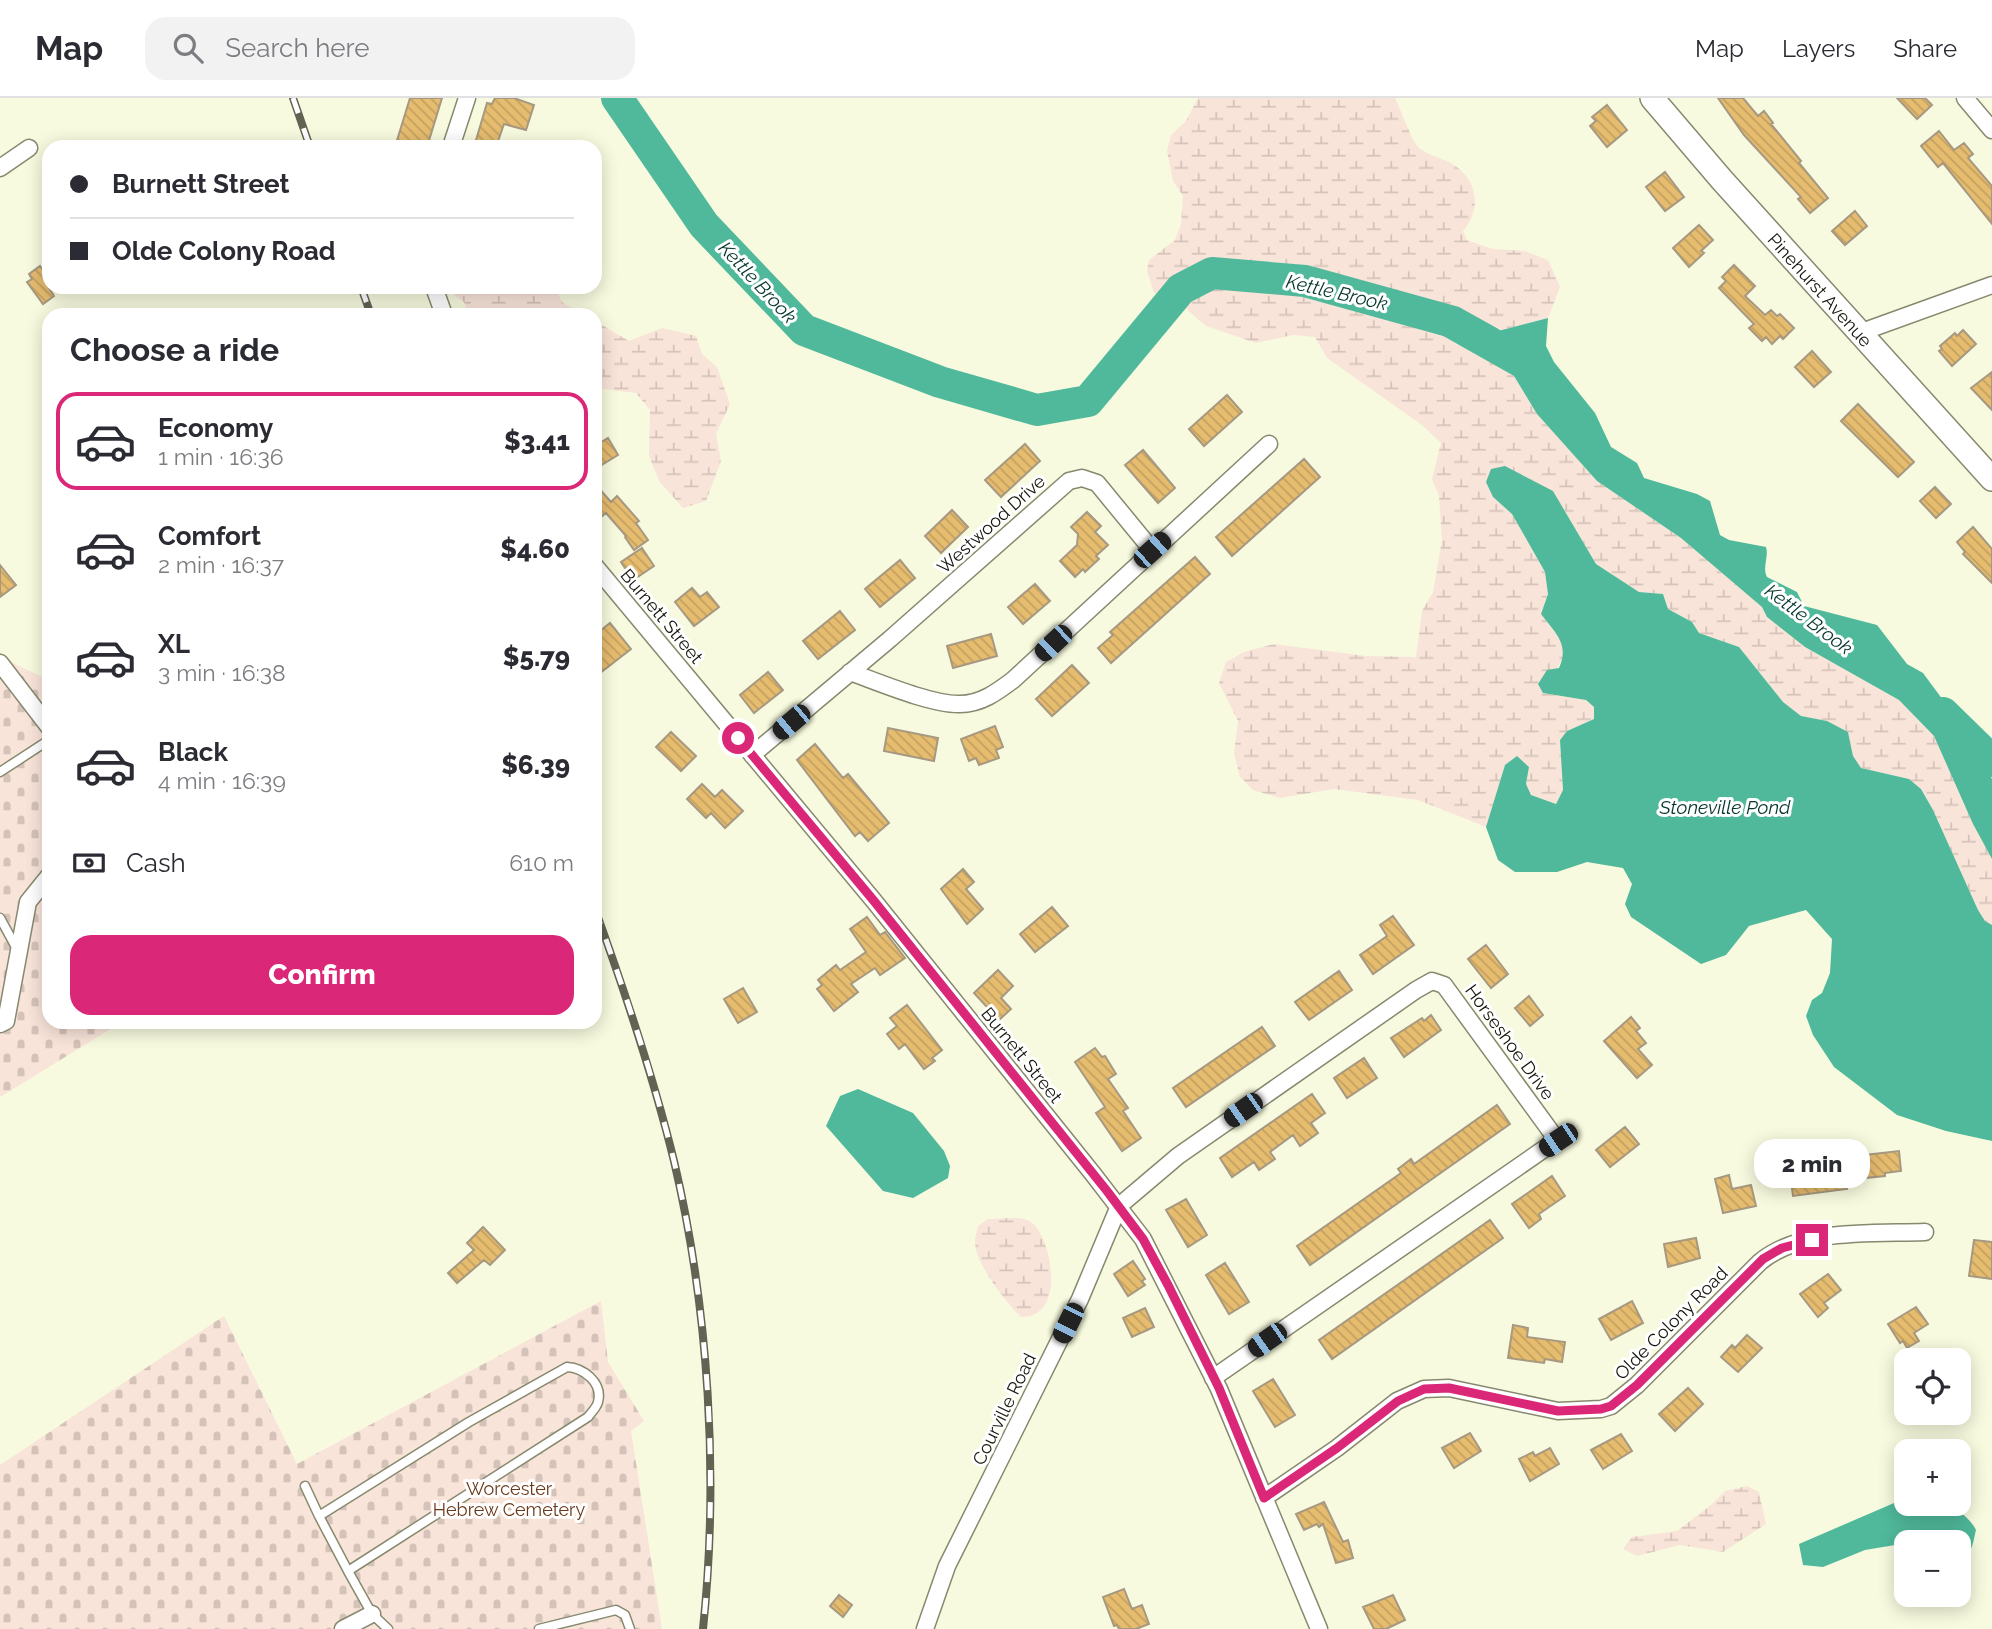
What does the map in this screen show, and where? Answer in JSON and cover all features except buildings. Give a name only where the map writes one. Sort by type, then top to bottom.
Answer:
[{"type":"main road","name":"Pinehurst Avenue","points":[[1652,98],[1722,180],[1992,479]]},
{"type":"street","points":[[453,140],[467,98]]},
{"type":"street","points":[[1965,98],[1992,130]]},
{"type":"street","points":[[0,167],[29,148]]},
{"type":"street","points":[[1859,333],[1992,285]]},
{"type":"street","points":[[850,672],[942,702],[959,704],[980,701],[998,692],[1269,444]]},
{"type":"street","name":"Westwood Drive","points":[[752,755],[1069,481],[1082,478],[1097,483],[1152,550]]},
{"type":"street","name":"Burnett Street","points":[[602,574],[874,901],[1119,1206],[1150,1252],[1213,1377],[1319,1629]]},
{"type":"street","points":[[0,663],[42,718]]},
{"type":"street","points":[[0,1024],[6,1021],[28,902],[42,885]]},
{"type":"street","name":"Horseshoe Drive","points":[[1119,1206],[1178,1156],[1432,981],[1448,989],[1558,1140],[1213,1377]]},
{"type":"street","name":"Courville Road","points":[[925,1629],[947,1566],[1080,1299],[1119,1206]]},
{"type":"street","name":"Olde Colony Road","points":[[1264,1498],[1337,1448],[1398,1401],[1432,1387],[1449,1388],[1558,1411],[1611,1406],[1637,1385],[1772,1253],[1793,1244],[1822,1237],[1925,1231]]},
{"type":"street","points":[[342,1629],[372,1614]]},
{"type":"lane","points":[[0,772],[42,745]]},
{"type":"lane","points":[[0,918],[19,952]]},
{"type":"lane","points":[[318,1516],[469,1422],[567,1367],[577,1368],[587,1374],[597,1386],[598,1401],[588,1417],[348,1571]]},
{"type":"lane","points":[[305,1486],[318,1516],[372,1614],[387,1629]]},
{"type":"lane","points":[[539,1629],[616,1610],[625,1615],[631,1629]]},
{"type":"green space","points":[[1198,98],[1395,98],[1419,148],[1454,165],[1473,188],[1475,206],[1463,231],[1467,240],[1493,249],[1525,251],[1548,260],[1560,287],[1548,318],[1498,331],[1453,322],[1439,333],[1514,376],[1537,414],[1597,481],[1681,538],[1762,607],[1767,617],[1805,647],[1899,700],[1934,736],[1973,824],[1992,859],[1992,925],[1985,921],[1978,910],[1921,789],[1909,779],[1861,768],[1853,756],[1848,732],[1826,721],[1801,716],[1783,702],[1739,647],[1699,633],[1692,622],[1668,609],[1663,594],[1639,592],[1596,564],[1553,491],[1493,497],[1512,514],[1545,572],[1548,593],[1541,614],[1560,639],[1564,656],[1543,693],[1586,700],[1594,707],[1594,719],[1567,731],[1560,740],[1563,790],[1556,804],[1531,795],[1526,784],[1529,767],[1505,765],[1486,827],[1418,800],[1334,789],[1280,798],[1253,790],[1240,777],[1234,754],[1238,721],[1219,683],[1226,662],[1244,652],[1274,644],[1366,656],[1416,657],[1422,611],[1433,592],[1442,540],[1439,496],[1432,479],[1441,443],[1422,425],[1327,358],[1315,337],[1293,335],[1256,343],[1206,326],[1184,307],[1154,293],[1147,271],[1149,260],[1175,240],[1181,224],[1183,196],[1173,181],[1167,151],[1171,135],[1186,121]]},
{"type":"green space","points":[[558,294],[563,303],[572,308],[466,308],[464,302],[454,295]]},
{"type":"green space","points":[[602,325],[629,341],[662,328],[696,336],[702,354],[717,367],[730,404],[716,434],[721,461],[706,501],[683,508],[659,481],[649,456],[650,410],[636,393],[604,389]]},
{"type":"green space","points":[[0,657],[42,677],[42,1029],[111,1029],[0,1097]]},
{"type":"green space","points":[[988,1219],[1027,1220],[1043,1238],[1051,1272],[1050,1289],[1046,1303],[1036,1313],[1021,1317],[1000,1293],[980,1261],[976,1251],[976,1236],[978,1226]]},
{"type":"green space","name":"Worcester Hebrew Cemetery","points":[[601,1301],[608,1362],[644,1421],[631,1431],[662,1629],[0,1629],[0,1465],[224,1316],[297,1464]]},
{"type":"green space","points":[[1747,1486],[1759,1492],[1766,1524],[1723,1552],[1680,1545],[1637,1556],[1623,1549],[1632,1537],[1677,1531],[1725,1491]]},
{"type":"water","points":[[1548,318],[1546,346],[1554,362],[1595,413],[1611,447],[1637,463],[1644,478],[1697,494],[1710,501],[1720,535],[1729,540],[1766,547],[1767,577],[1797,592],[1804,606],[1877,625],[1907,664],[1923,673],[1971,738],[1992,779],[1992,859],[1973,824],[1934,736],[1899,700],[1805,647],[1767,617],[1762,607],[1681,538],[1597,481],[1537,414],[1514,376],[1438,333],[1453,322],[1498,331]]},
{"type":"water","name":"Stoneville Pond","points":[[1505,466],[1553,491],[1596,564],[1639,592],[1663,594],[1668,609],[1692,622],[1699,633],[1739,647],[1783,702],[1801,716],[1827,721],[1848,732],[1853,756],[1861,768],[1909,779],[1921,789],[1978,910],[1985,921],[1992,925],[1992,1141],[1946,1131],[1897,1115],[1834,1067],[1813,1035],[1806,1016],[1812,1000],[1822,993],[1830,973],[1832,939],[1806,910],[1749,926],[1726,955],[1701,964],[1631,917],[1625,904],[1632,884],[1623,868],[1587,862],[1557,872],[1515,872],[1498,860],[1486,827],[1505,765],[1517,756],[1529,767],[1526,784],[1531,795],[1556,804],[1563,790],[1560,740],[1567,731],[1594,719],[1594,707],[1586,700],[1543,693],[1538,684],[1547,670],[1559,668],[1562,645],[1541,614],[1548,594],[1545,572],[1512,514],[1493,497],[1486,482],[1491,469]]},
{"type":"water","points":[[858,1089],[913,1113],[944,1151],[950,1166],[948,1178],[913,1198],[883,1191],[826,1126],[840,1096]]},
{"type":"water","points":[[1894,1503],[1894,1516],[1965,1516],[1976,1530],[1971,1548],[1971,1530],[1894,1530],[1894,1545],[1865,1550],[1823,1567],[1803,1565],[1799,1544]]},
{"type":"waterway","name":"Kettle Brook","points":[[617,98],[704,225],[804,330],[940,382],[1037,410],[1088,401],[1181,289],[1212,273],[1305,281],[1453,322],[1489,342]]},
{"type":"waterway","name":"Kettle Brook","points":[[1943,713],[1992,761]]},
{"type":"railway","points":[[293,98],[308,140]]},
{"type":"railway","points":[[364,294],[368,308]]},
{"type":"railway","points":[[602,929],[638,1034],[666,1129],[696,1276],[708,1394],[710,1453],[708,1571],[703,1629]]},
{"type":"route","points":[[738,738],[874,901],[1143,1239],[1219,1388],[1264,1498],[1337,1448],[1398,1401],[1432,1387],[1449,1388],[1558,1411],[1611,1406],[1637,1385],[1763,1259],[1782,1248],[1812,1240]]}]
